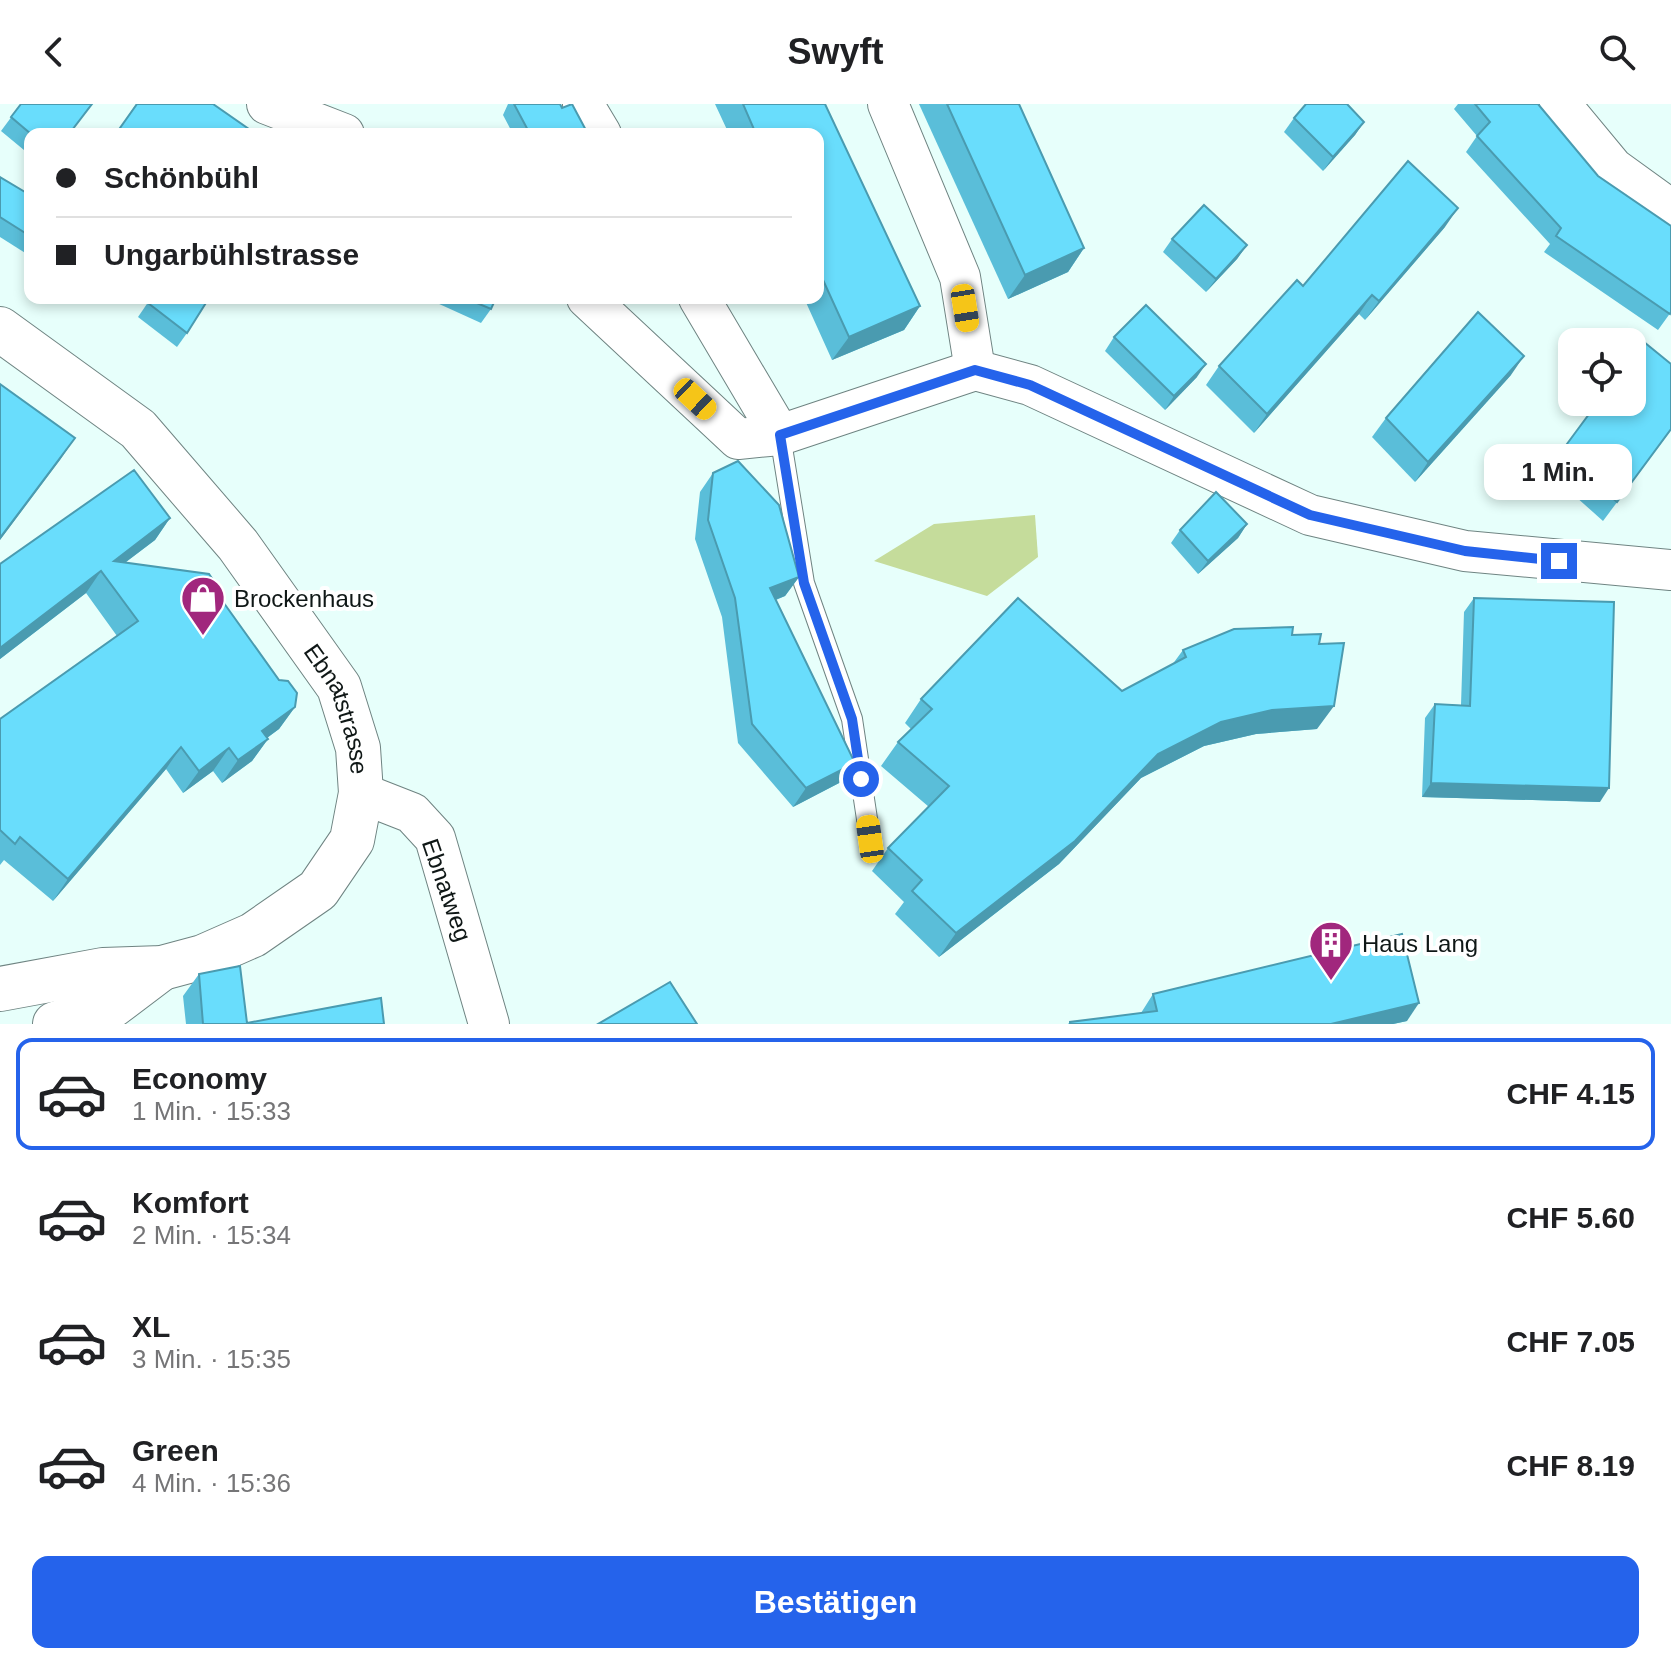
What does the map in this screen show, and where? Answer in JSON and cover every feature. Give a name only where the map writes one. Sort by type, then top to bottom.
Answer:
[{"type":"street","points":[[267,104],[329,128]]},
{"type":"street","points":[[583,104],[597,128]]},
{"type":"street","points":[[888,104],[960,277],[975,370]]},
{"type":"street","points":[[1560,104],[1613,168],[1671,210]]},
{"type":"street","points":[[593,304],[738,439],[780,435],[975,370],[1030,385],[1310,515],[1465,551],[1671,570]]},
{"type":"street","points":[[703,304],[780,435]]},
{"type":"street","name":"Ebnatstrasse","points":[[0,329],[138,429],[238,545],[339,687],[358,748],[361,793],[352,840],[318,890],[253,935],[203,957],[162,968],[103,970],[0,989]]},
{"type":"street","name":"Ebnatweg","points":[[361,793],[412,813],[435,838],[489,1024]]},
{"type":"street","name":"Ebnatstrasse","points":[[55,1024],[113,1005],[162,968]]},
{"type":"lane","points":[[780,435],[804,583],[852,719],[870,839]]},
{"type":"green space","points":[[1035,515],[1038,557],[987,596],[874,561],[934,524]]},
{"type":"building","points":[[21,104],[92,104],[74,128],[24,128],[11,117]]},
{"type":"building","points":[[137,104],[213,104],[247,128],[120,128]]},
{"type":"building","points":[[514,104],[560,104],[562,108],[572,104],[585,128],[527,128]]},
{"type":"building","points":[[743,104],[825,104],[920,306],[849,337],[824,282],[824,128],[753,128]]},
{"type":"building","points":[[947,104],[1019,104],[1084,248],[1025,275]]},
{"type":"building","points":[[1306,104],[1347,104],[1364,122],[1333,157],[1294,118]]},
{"type":"building","points":[[1475,104],[1538,104],[1598,176],[1671,226],[1670,314],[1556,236],[1561,228],[1477,136],[1490,122]]},
{"type":"building","points":[[1408,161],[1458,208],[1379,301],[1372,295],[1267,414],[1219,366],[1297,280],[1303,286]]},
{"type":"building","points":[[0,177],[24,191],[24,232],[0,217]]},
{"type":"building","points":[[1204,205],[1247,245],[1216,279],[1172,239]]},
{"type":"building","points":[[149,304],[205,304],[187,333]]},
{"type":"building","points":[[1146,305],[1206,364],[1174,396],[1114,337]]},
{"type":"building","points":[[1478,312],[1524,356],[1428,462],[1386,418]]},
{"type":"building","points":[[1646,344],[1671,364],[1671,429],[1617,502],[1561,452],[1588,416],[1646,416]]},
{"type":"building","points":[[0,384],[75,438],[0,538]]},
{"type":"building","points":[[738,461],[779,505],[799,577],[770,588],[855,763],[806,788],[752,724],[735,598],[708,520],[713,473]]},
{"type":"building","points":[[134,470],[170,518],[114,561],[209,574],[217,586],[216,592],[279,680],[288,681],[297,693],[295,707],[262,731],[268,739],[238,760],[229,748],[199,771],[181,747],[68,879],[20,837],[15,844],[0,830],[0,719],[138,621],[101,571],[0,648],[0,564]]},
{"type":"building","points":[[1216,492],[1247,524],[1208,561],[1180,530]]},
{"type":"building","points":[[1018,598],[1122,691],[1186,657],[1183,650],[1234,629],[1293,627],[1292,635],[1321,634],[1319,644],[1344,643],[1334,706],[1272,710],[1221,722],[1158,754],[1075,841],[956,933],[912,891],[922,880],[888,848],[949,786],[898,742],[932,709],[921,699]]},
{"type":"building","points":[[1474,598],[1614,602],[1609,788],[1431,783],[1435,704],[1470,706]]},
{"type":"building","name":"Haus Lang","points":[[1402,934],[1419,1003],[1331,1024],[1070,1024],[1157,1011],[1153,994]]},
{"type":"building","points":[[240,966],[247,1023],[381,998],[384,1024],[203,1024],[199,974]]},
{"type":"building","points":[[670,982],[697,1024],[598,1024]]},
{"type":"place","name":"Brockenhaus","points":[[203,637]]},
{"type":"place","name":"Haus Lang","points":[[1331,982]]},
{"type":"route","points":[[861,779],[852,719],[804,583],[780,435],[975,370],[1030,385],[1310,515],[1465,551],[1559,561]]}]
